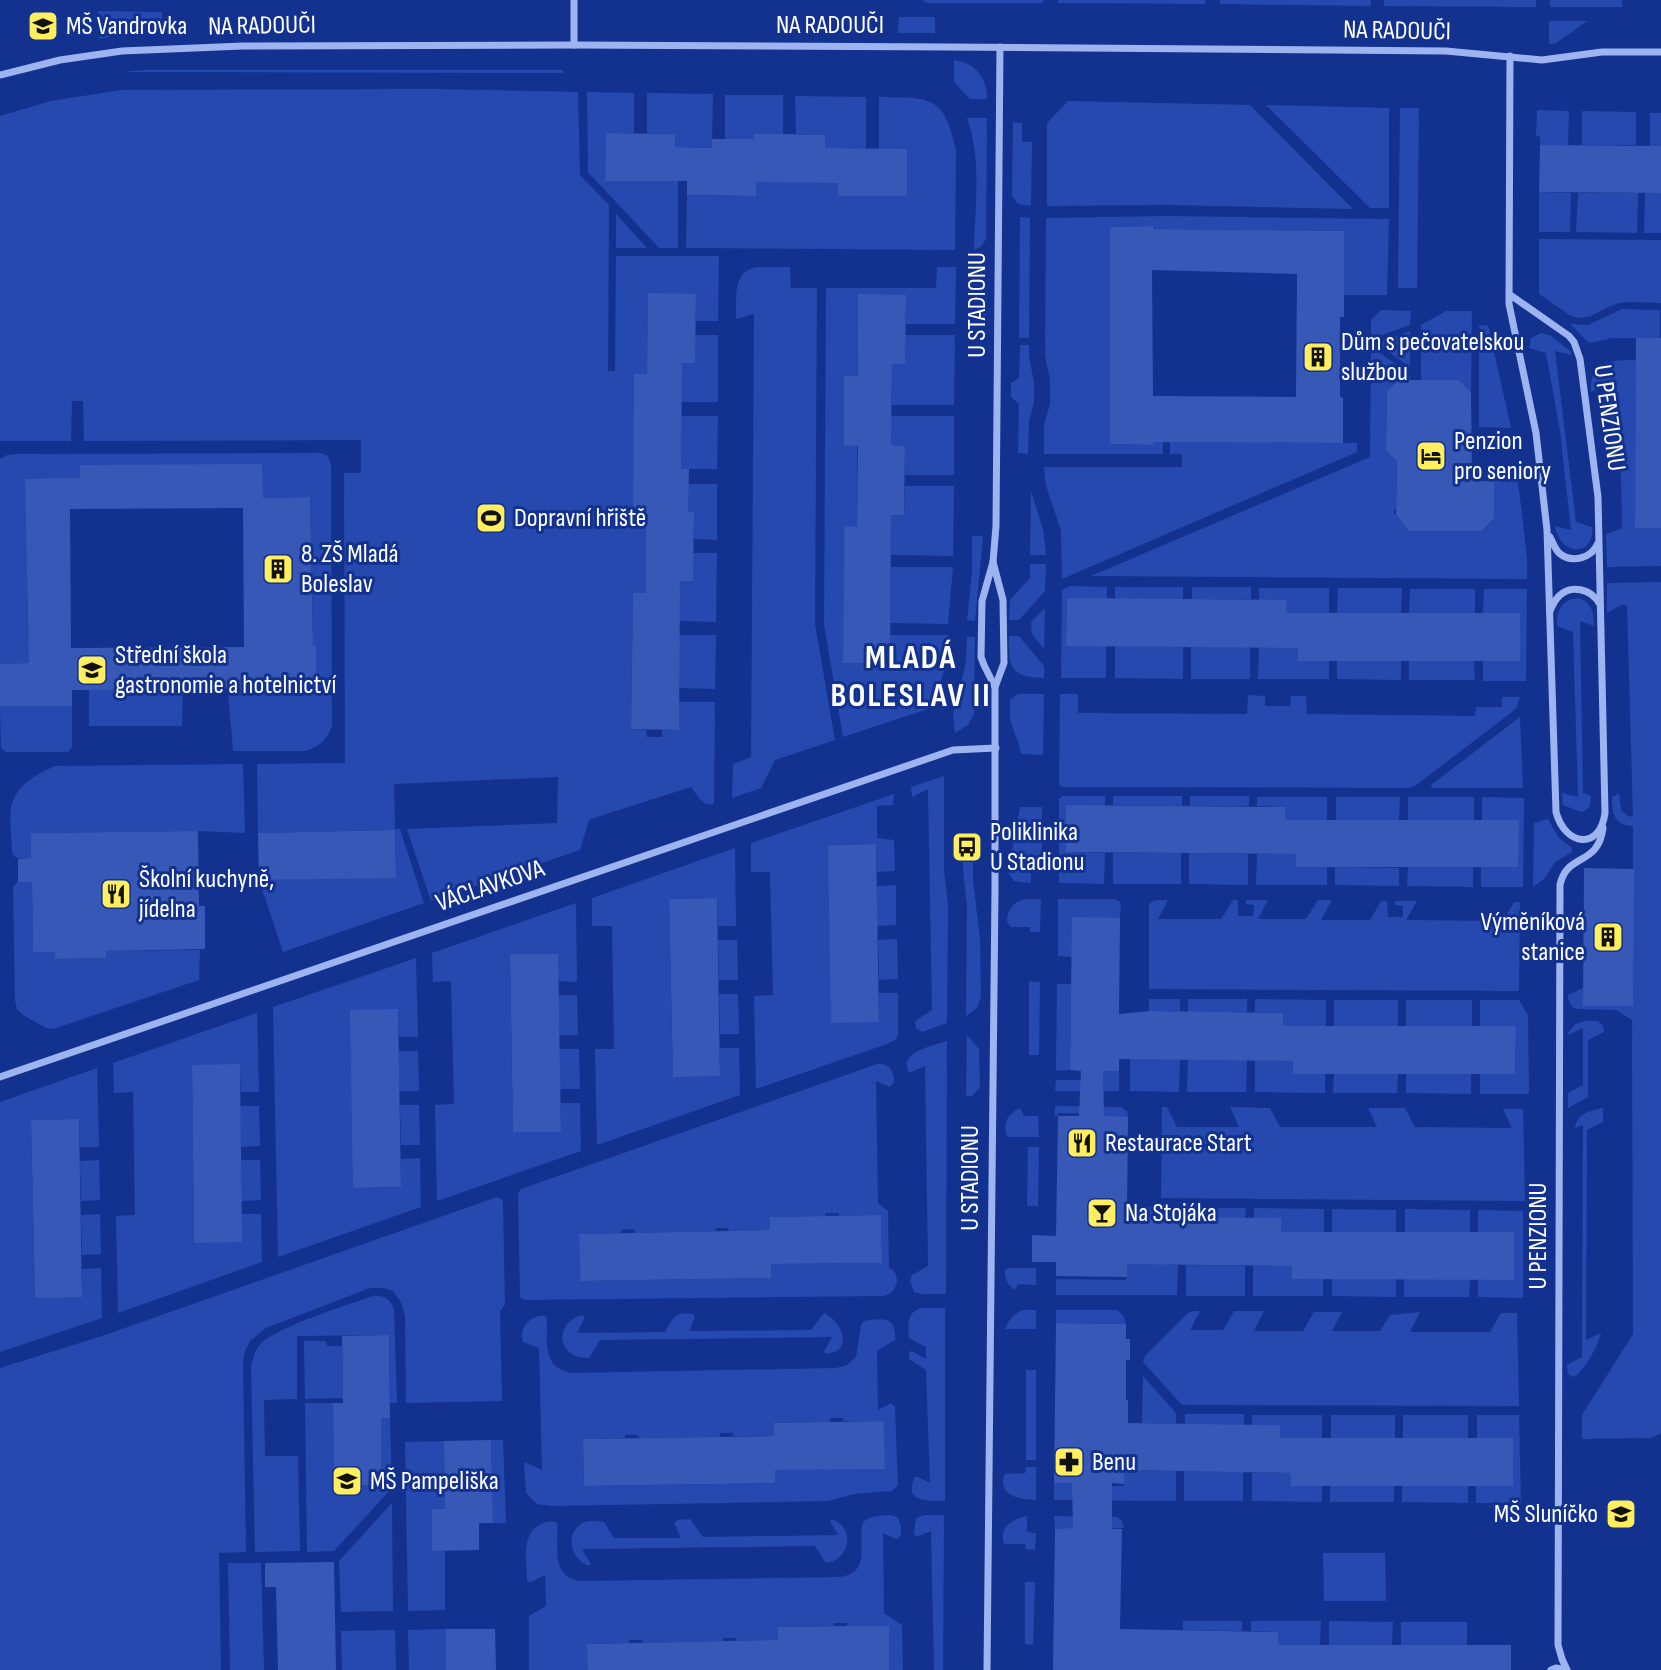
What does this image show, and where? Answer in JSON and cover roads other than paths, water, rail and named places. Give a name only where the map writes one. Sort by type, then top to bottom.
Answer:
[{"type":"street","points":[[574,0],[574,45]]},
{"type":"street","name":"NA RADOUČI","points":[[0,75],[60,60],[122,51],[257,46],[574,45],[1446,51],[1549,60],[1602,52],[1661,52]]},
{"type":"street","name":"U STADIONU","points":[[993,562],[996,526],[1000,47]]},
{"type":"street","points":[[1510,56],[1509,304],[1536,433],[1547,530],[1556,812],[1563,830],[1574,838],[1586,839],[1598,833],[1604,820]]},
{"type":"street","name":"U PENZIONU","points":[[1509,295],[1569,336],[1578,350],[1598,497],[1600,538],[1604,820],[1601,839],[1595,850],[1571,865],[1560,884],[1558,1645],[1567,1670]]},
{"type":"street","points":[[1547,530],[1556,549],[1565,557],[1573,559],[1583,558],[1593,552],[1600,538]]},
{"type":"street","points":[[993,562],[1003,600],[1004,663],[995,687]]},
{"type":"street","points":[[993,562],[982,601],[981,657],[995,687]]},
{"type":"street","points":[[1549,611],[1562,593],[1576,589],[1592,594],[1597,598],[1600,607]]},
{"type":"street","name":"U STADIONU","points":[[988,1670],[995,687]]},
{"type":"street","name":"VÁCLAVKOVA","points":[[0,1077],[953,750],[996,748]]},
{"type":"street","points":[[1552,1670],[1567,1670]]},
{"type":"place","name":"MŠ Vandrovka","points":[[43,26]]},
{"type":"place","name":"Dům s pečovatelskou službou","points":[[1318,357]]},
{"type":"place","name":"Penzion pro seniory","points":[[1431,456]]},
{"type":"place","name":"Dopravní hřiště","points":[[491,518]]},
{"type":"place","name":"8. ZŠ Mladá Boleslav","points":[[278,569]]},
{"type":"place","name":"Střední škola gastronomie a hotelnictví","points":[[92,670]]},
{"type":"place","name":"Poliklinika U Stadionu","points":[[967,847]]},
{"type":"place","name":"Školní kuchyně, jídelna","points":[[116,894]]},
{"type":"place","name":"Výměníková stanice","points":[[1608,937]]},
{"type":"place","name":"Restaurace Start","points":[[1082,1143]]},
{"type":"place","name":"Na Stojáka","points":[[1102,1213]]},
{"type":"place","name":"Benu","points":[[1069,1462]]},
{"type":"place","name":"MŠ Pampeliška","points":[[347,1481]]},
{"type":"place","name":"MŠ Sluníčko","points":[[1621,1514]]},
{"type":"district","name":"MLADÁ BOLESLAV II","points":[[911,677]]}]
